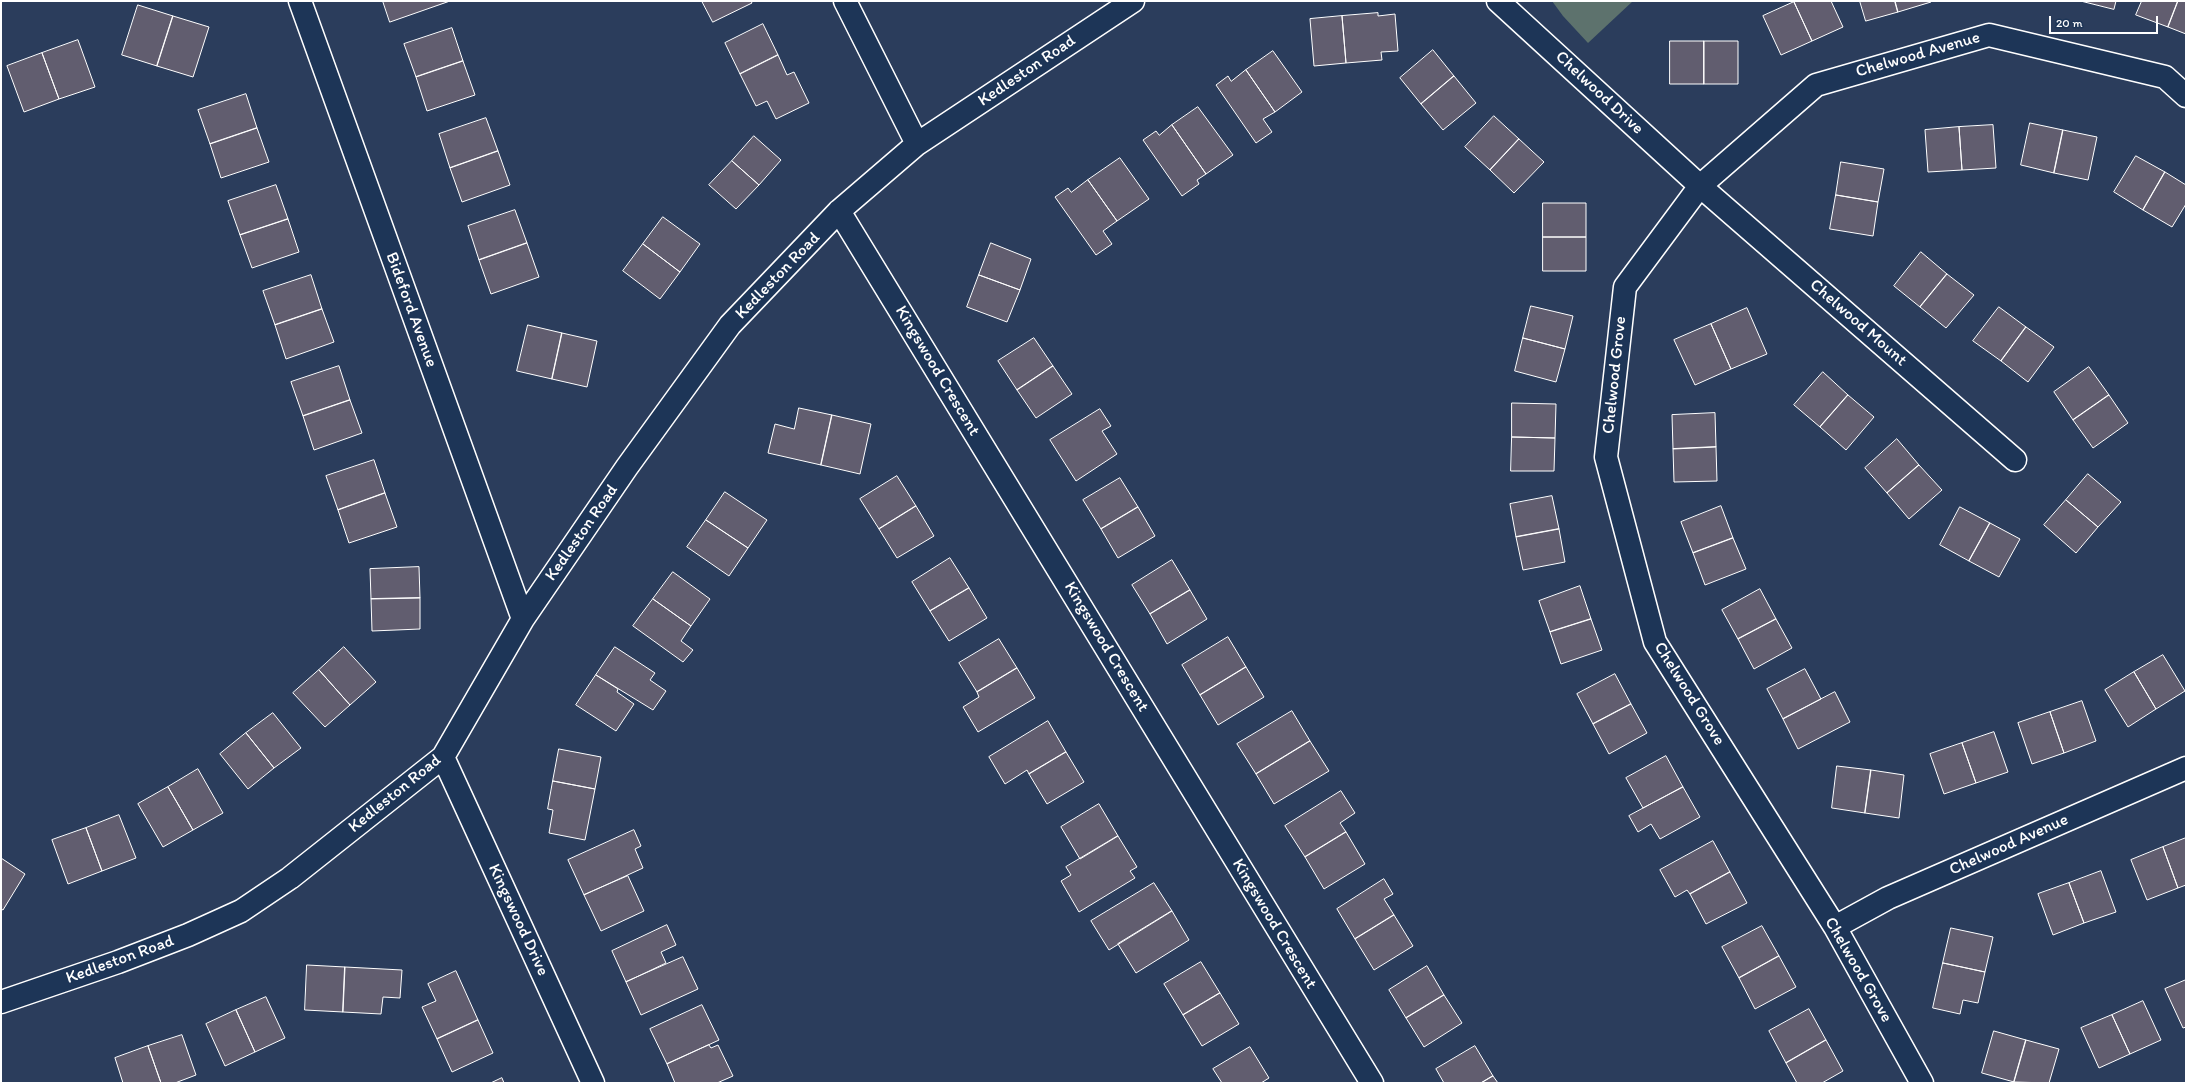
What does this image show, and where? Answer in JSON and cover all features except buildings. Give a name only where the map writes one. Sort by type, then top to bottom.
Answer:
[{"type":"street","name":"Bideford Avenue","points":[[300,1],[523,619]]},
{"type":"street","points":[[845,1],[917,144]]},
{"type":"street","name":"Kedleston Road","points":[[1,1002],[139,954],[188,935],[240,911],[290,878],[443,757],[523,619],[627,467],[730,325],[839,211],[917,144],[1133,1]]},
{"type":"street","name":"Chelwood Drive","points":[[1498,1],[1700,186]]},
{"type":"street","name":"Chelwood Avenue","points":[[1700,186],[1816,85],[1989,35],[2166,76],[2186,96]]},
{"type":"street","name":"Chelwood Mount","points":[[1700,186],[2015,460]]},
{"type":"street","name":"Chelwood Grove","points":[[1700,186],[1625,287],[1606,457],[1655,642],[1835,927],[1922,1083]]},
{"type":"street","name":"Kingswood Crescent","points":[[839,211],[1372,1083]]},
{"type":"street","name":"Kingswood Drive","points":[[443,757],[593,1083]]},
{"type":"street","name":"Chelwood Avenue","points":[[1835,927],[1888,898],[2186,768]]},
{"type":"green space","points":[[1552,1],[1633,1],[1588,43],[1563,16]]}]
